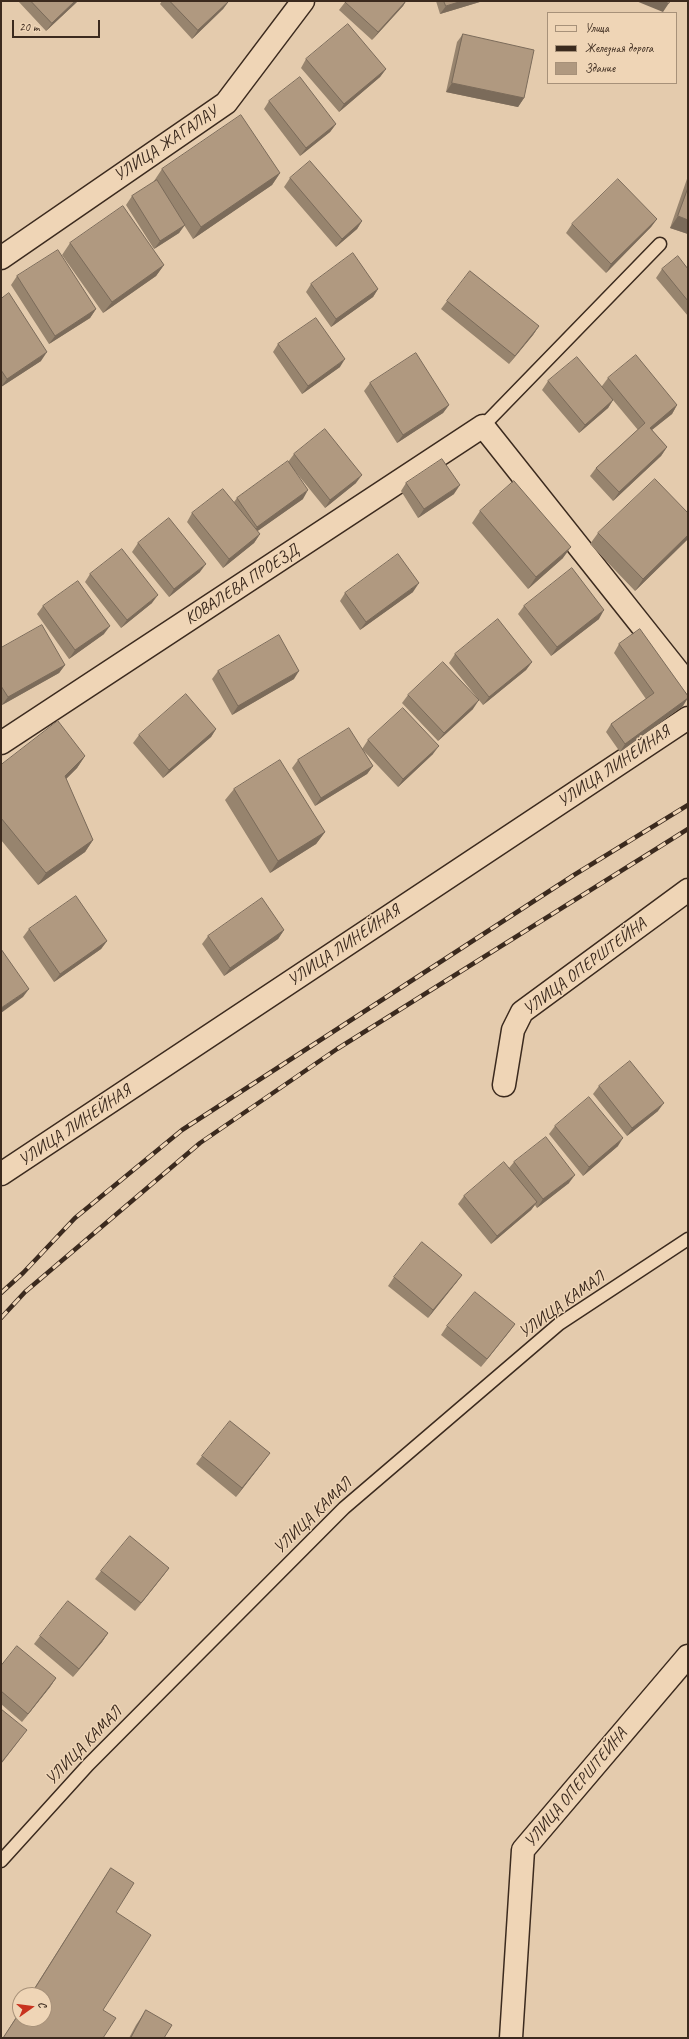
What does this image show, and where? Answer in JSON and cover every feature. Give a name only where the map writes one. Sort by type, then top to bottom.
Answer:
[{"type":"street","name":"УЛИЦА ЖАГАЛАУ","points":[[1,258],[226,103],[303,1]]},
{"type":"street","points":[[484,426],[688,684]]},
{"type":"street","name":"КОВАЛЕВА ПРОЕЗД","points":[[1,743],[484,426]]},
{"type":"street","name":"УЛИЦА ЛИНЕЙНАЯ","points":[[1,1174],[688,718]]},
{"type":"street","name":"УЛИЦА ОПЕРШТЕЙНА","points":[[504,1085],[513,1030],[522,1012],[688,890]]},
{"type":"street","name":"УЛИЦА ОПЕРШТЕЙНА","points":[[511,2038],[523,1850],[688,1656]]},
{"type":"lane","points":[[484,426],[660,244]]},
{"type":"lane","name":"УЛИЦА КАМАЛ","points":[[1,1861],[88,1765],[344,1508],[559,1324],[688,1239]]},
{"type":"building","points":[[31,1],[75,1],[52,23]]},
{"type":"building","points":[[170,1],[229,1],[198,30]]},
{"type":"building","points":[[406,1],[378,32],[345,2]]},
{"type":"building","points":[[444,1],[462,1],[446,6]]},
{"type":"building","points":[[348,24],[386,69],[344,104],[306,59]]},
{"type":"building","points":[[463,34],[534,50],[524,98],[452,83]]},
{"type":"building","points":[[300,77],[336,124],[306,148],[269,101]]},
{"type":"building","points":[[241,115],[280,173],[201,227],[162,169]]},
{"type":"building","points":[[310,161],[362,221],[342,239],[290,178]]},
{"type":"building","points":[[618,179],[657,219],[611,264],[572,224]]},
{"type":"building","points":[[157,180],[185,225],[160,241],[132,196]]},
{"type":"building","points":[[688,188],[688,220],[678,216]]},
{"type":"building","points":[[123,206],[164,265],[112,302],[70,243]]},
{"type":"building","points":[[58,250],[96,309],[55,336],[17,276]]},
{"type":"building","points":[[353,253],[378,289],[336,319],[311,284]]},
{"type":"building","points":[[678,256],[688,269],[688,301],[662,269]]},
{"type":"building","points":[[470,271],[539,326],[515,356],[447,301]]},
{"type":"building","points":[[9,293],[47,352],[7,379],[1,370],[1,299]]},
{"type":"building","points":[[316,318],[345,359],[308,386],[278,344]]},
{"type":"building","points":[[416,353],[449,405],[403,435],[370,383]]},
{"type":"building","points":[[636,355],[677,405],[650,428],[667,447],[619,492],[596,468],[645,423],[608,378]]},
{"type":"building","points":[[577,357],[613,400],[585,425],[548,381]]},
{"type":"building","points":[[325,429],[362,475],[330,500],[294,454]]},
{"type":"building","points":[[442,459],[460,485],[424,509],[406,483]]},
{"type":"building","points":[[288,461],[308,490],[257,527],[237,498]]},
{"type":"building","points":[[655,479],[688,513],[688,535],[643,579],[598,533]]},
{"type":"building","points":[[514,481],[571,547],[536,577],[480,511]]},
{"type":"building","points":[[223,489],[260,534],[229,559],[192,513]]},
{"type":"building","points":[[169,518],[206,564],[174,589],[138,543]]},
{"type":"building","points":[[122,549],[158,595],[127,620],[90,574]]},
{"type":"building","points":[[398,554],[419,583],[366,622],[345,593]]},
{"type":"building","points":[[572,568],[604,610],[557,647],[524,606]]},
{"type":"building","points":[[78,581],[110,626],[75,650],[43,606]]},
{"type":"building","points":[[498,619],[532,662],[489,697],[455,654]]},
{"type":"building","points":[[42,625],[65,665],[8,697],[1,686],[1,648]]},
{"type":"building","points":[[640,629],[688,698],[625,744],[611,724],[654,693],[619,644]]},
{"type":"building","points":[[279,635],[299,671],[238,706],[218,671]]},
{"type":"building","points":[[443,662],[479,700],[444,733],[408,695]]},
{"type":"building","points":[[186,694],[216,729],[169,770],[139,735]]},
{"type":"building","points":[[403,708],[439,746],[403,779],[368,740]]},
{"type":"building","points":[[58,721],[85,756],[65,776],[93,840],[46,873],[1,818],[1,765]]},
{"type":"building","points":[[349,728],[373,766],[321,798],[298,760]]},
{"type":"building","points":[[280,760],[325,832],[278,861],[234,789]]},
{"type":"building","points":[[76,896],[107,941],[60,974],[29,929]]},
{"type":"building","points":[[262,898],[284,930],[230,968],[208,936]]},
{"type":"building","points":[[1,949],[29,989],[1,1008]]},
{"type":"building","points":[[630,1061],[664,1103],[632,1128],[599,1086]]},
{"type":"building","points":[[589,1097],[623,1138],[589,1167],[555,1126]]},
{"type":"building","points":[[546,1137],[575,1175],[543,1199],[514,1162]]},
{"type":"building","points":[[504,1162],[537,1202],[497,1236],[464,1196]]},
{"type":"building","points":[[422,1242],[462,1275],[433,1310],[394,1277]]},
{"type":"building","points":[[475,1292],[515,1324],[487,1359],[447,1326]]},
{"type":"building","points":[[230,1421],[270,1453],[242,1488],[202,1456]]},
{"type":"building","points":[[130,1536],[169,1568],[141,1603],[101,1571]]},
{"type":"building","points":[[68,1601],[108,1633],[79,1669],[40,1636]]},
{"type":"building","points":[[17,1646],[56,1678],[28,1714],[1,1691],[1,1666]]},
{"type":"building","points":[[1,1709],[27,1730],[1,1763]]},
{"type":"building","points":[[111,1868],[134,1883],[116,1912],[151,1935],[103,2010],[116,2018],[103,2038],[3,2038],[12,2024],[12,2027],[52,2027],[52,1987],[36,1987]]},
{"type":"building","points":[[146,2010],[172,2025],[164,2038],[131,2038]]},
{"type":"railway","points":[[1,1293],[23,1273],[75,1218],[182,1130],[574,875],[688,805]]},
{"type":"railway","points":[[1,1318],[25,1292],[200,1143],[337,1049],[688,829]]}]
